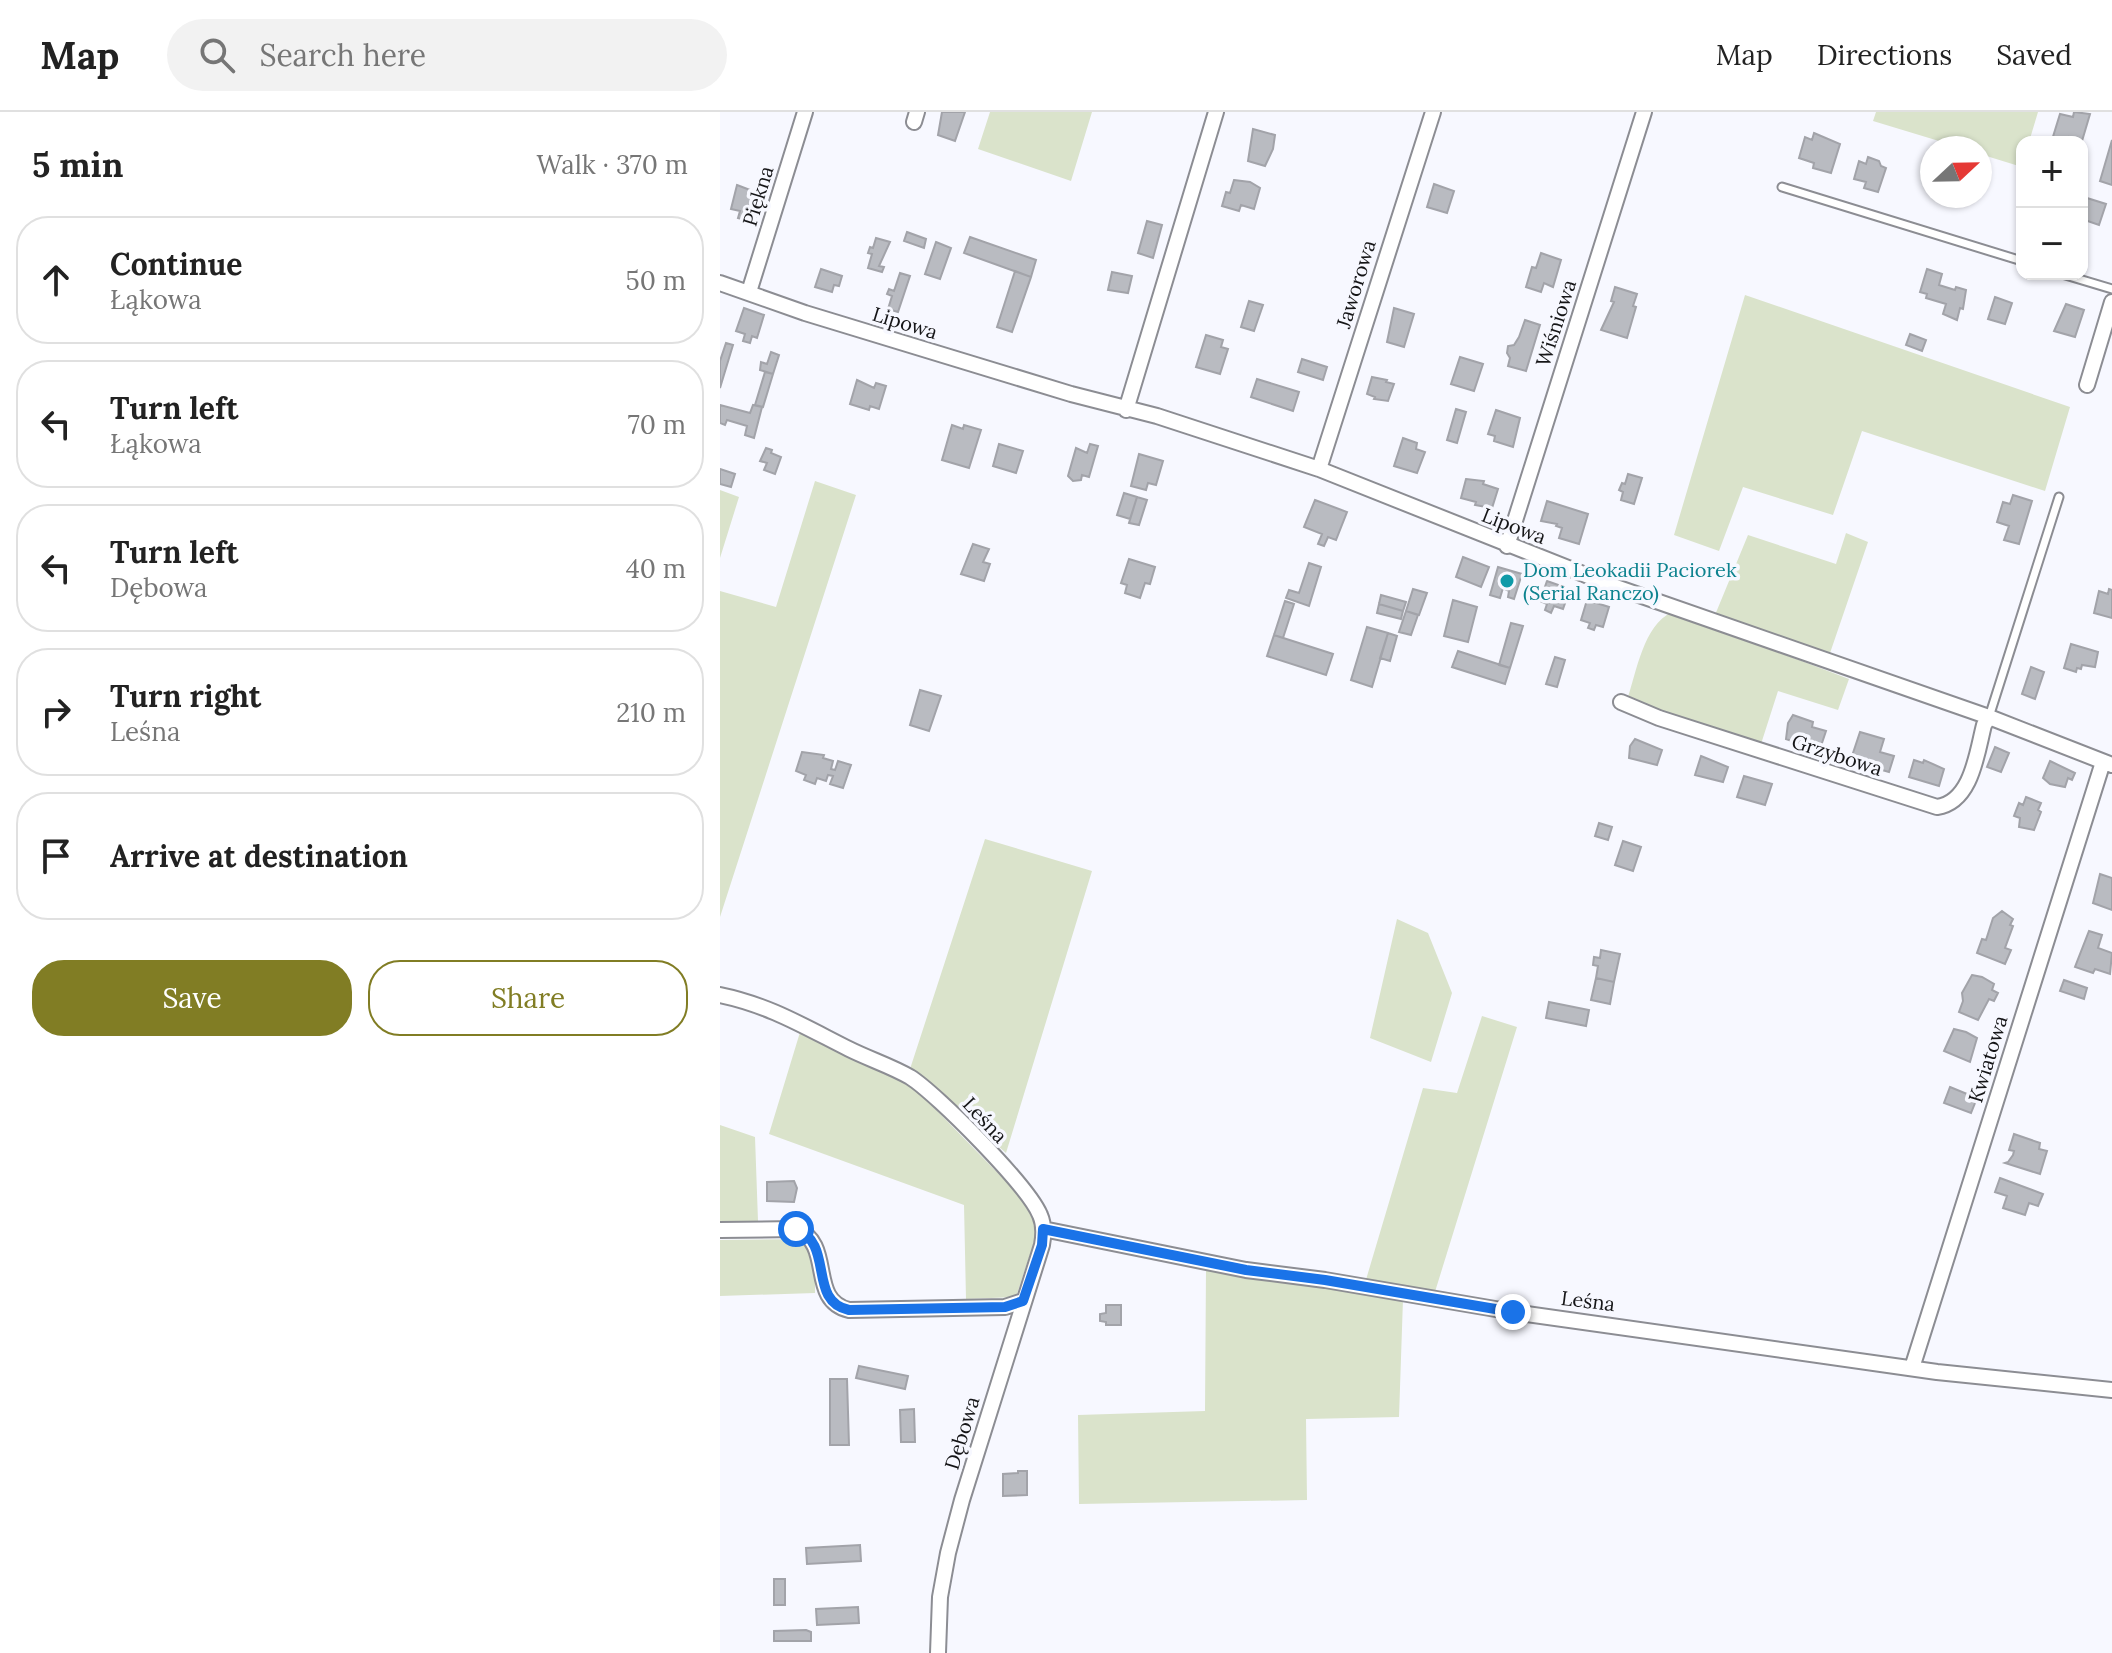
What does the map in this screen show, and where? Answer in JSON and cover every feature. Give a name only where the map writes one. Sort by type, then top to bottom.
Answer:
[{"type":"street","name":"Piękna","points":[[749,292],[805,112]]},
{"type":"street","points":[[1126,410],[1216,112]]},
{"type":"street","name":"Jaworowa","points":[[1319,469],[1433,112]]},
{"type":"street","name":"Wiśniowa","points":[[1507,546],[1644,112]]},
{"type":"street","name":"Lipowa","points":[[720,283],[805,313],[1126,410],[1157,416],[1319,469],[1616,587],[1989,717],[2107,763]]},
{"type":"street","points":[[2087,385],[2112,302]]},
{"type":"street","name":"Grzybowa","points":[[1621,702],[1659,718],[1937,807],[1953,802],[1966,786],[1989,717]]},
{"type":"street","name":"Kwiatowa","points":[[1912,1368],[2107,763]]},
{"type":"street","name":"Leśna","points":[[720,995],[784,1014],[850,1050],[896,1069],[922,1086],[943,1104],[1027,1194],[1040,1215],[1043,1229],[1246,1270],[1513,1312],[1912,1368],[2112,1390]]},
{"type":"street","points":[[720,1230],[796,1229],[805,1232],[816,1245],[825,1289],[841,1308],[1005,1307],[1023,1301]]},
{"type":"street","name":"Dębowa","points":[[938,1653],[940,1597],[948,1553],[1042,1245],[1043,1229]]},
{"type":"lane","points":[[1782,187],[2016,259]]},
{"type":"lane","points":[[2082,280],[2112,289]]},
{"type":"lane","points":[[1989,717],[2059,497]]},
{"type":"green space","points":[[990,112],[1092,112],[1071,181],[978,149]]},
{"type":"green space","points":[[1876,112],[2038,112],[2031,136],[2016,136],[2016,165],[1992,158],[1992,136],[1922,136],[1873,121]]},
{"type":"green space","points":[[1745,295],[2070,407],[2045,491],[1862,431],[1833,515],[1743,487],[1719,551],[1674,535]]},
{"type":"green space","points":[[815,481],[856,495],[720,917],[720,591],[776,607]]},
{"type":"green space","points":[[720,490],[739,497],[720,558]]},
{"type":"green space","points":[[1846,533],[1868,542],[1829,656],[1715,615],[1748,535],[1836,564]]},
{"type":"green space","points":[[1672,612],[1849,679],[1838,710],[1778,691],[1761,744],[1627,700],[1648,638],[1662,619]]},
{"type":"green space","points":[[985,839],[1092,871],[1006,1153],[910,1069]]},
{"type":"green space","points":[[1397,919],[1428,933],[1452,993],[1431,1062],[1370,1038]]},
{"type":"green space","points":[[1482,1016],[1517,1027],[1434,1295],[1365,1283],[1423,1088],[1457,1093]]},
{"type":"green space","points":[[801,1029],[909,1082],[1027,1203],[1037,1233],[1016,1297],[966,1299],[964,1205],[769,1134]]},
{"type":"green space","points":[[720,1125],[755,1137],[758,1221],[720,1222]]},
{"type":"green space","points":[[805,1239],[815,1254],[815,1293],[720,1296],[720,1240]]},
{"type":"green space","points":[[1206,1269],[1403,1299],[1399,1417],[1306,1419],[1307,1500],[1079,1504],[1078,1415],[1205,1411]]},
{"type":"building","points":[[942,112],[965,112],[955,141],[938,135]]},
{"type":"building","points":[[2074,112],[2090,114],[2083,136],[2053,136],[2060,114],[2073,117]]},
{"type":"building","points":[[1253,129],[1275,135],[1265,166],[1248,161]]},
{"type":"building","points":[[1814,133],[1840,144],[1831,173],[1813,168],[1814,163],[1799,158],[1805,137],[1812,140]]},
{"type":"building","points":[[2112,140],[2112,185],[2100,181]]},
{"type":"building","points":[[1868,157],[1886,168],[1878,192],[1864,188],[1866,182],[1854,179],[1859,161],[1866,164]]},
{"type":"building","points":[[1234,180],[1250,182],[1260,188],[1254,209],[1241,205],[1239,211],[1222,206]]},
{"type":"building","points":[[1434,184],[1454,191],[1447,213],[1427,207]]},
{"type":"building","points":[[737,185],[763,195],[755,219],[746,216],[745,220],[738,218],[740,211],[731,209]]},
{"type":"building","points":[[2088,198],[2106,204],[2099,225],[2088,221]]},
{"type":"building","points":[[1147,221],[1162,225],[1153,258],[1138,253]]},
{"type":"building","points":[[907,232],[926,239],[924,248],[904,241]]},
{"type":"building","points":[[970,237],[1036,260],[1031,277],[964,253]]},
{"type":"building","points":[[876,238],[890,242],[879,266],[884,267],[882,272],[868,268],[872,254],[868,253]]},
{"type":"building","points":[[936,242],[951,248],[940,279],[925,274]]},
{"type":"building","points":[[1541,253],[1561,260],[1553,287],[1544,283],[1541,292],[1526,287],[1532,267],[1536,268]]},
{"type":"building","points":[[821,269],[842,276],[839,286],[834,285],[832,292],[815,287]]},
{"type":"building","points":[[1927,269],[1942,274],[1939,285],[1966,290],[1963,309],[1960,308],[1957,320],[1943,314],[1946,304],[1926,298],[1927,294],[1920,292]]},
{"type":"building","points":[[1015,271],[1031,277],[1012,332],[997,327]]},
{"type":"building","points":[[1112,272],[1132,276],[1128,293],[1108,290]]},
{"type":"building","points":[[900,273],[910,276],[898,312],[888,309],[892,296],[887,294],[889,289],[894,291]]},
{"type":"building","points":[[1615,287],[1637,294],[1627,338],[1601,330],[1614,302],[1611,301]]},
{"type":"building","points":[[1995,297],[2012,303],[2005,324],[1988,319]]},
{"type":"building","points":[[1249,301],[1263,305],[1254,331],[1241,327]]},
{"type":"building","points":[[2066,304],[2084,310],[2075,337],[2054,331]]},
{"type":"building","points":[[744,308],[764,315],[757,338],[752,336],[750,343],[743,341],[745,334],[736,331]]},
{"type":"building","points":[[1394,308],[1414,314],[1404,347],[1387,342]]},
{"type":"building","points":[[1525,320],[1540,325],[1526,371],[1508,366],[1510,358],[1507,353],[1508,346],[1514,345],[1519,337]]},
{"type":"building","points":[[1910,334],[1926,340],[1922,351],[1906,345]]},
{"type":"building","points":[[1206,335],[1223,340],[1221,347],[1228,349],[1220,374],[1196,367]]},
{"type":"building","points":[[726,343],[733,345],[720,388],[720,361]]},
{"type":"building","points":[[771,352],[779,355],[773,374],[760,370],[761,362],[767,364]]},
{"type":"building","points":[[1460,357],[1483,364],[1474,391],[1451,384]]},
{"type":"building","points":[[1302,359],[1327,367],[1323,380],[1298,372]]},
{"type":"building","points":[[765,372],[773,374],[763,407],[755,405]]},
{"type":"building","points":[[1372,377],[1394,384],[1388,401],[1374,399],[1367,394]]},
{"type":"building","points":[[1257,379],[1299,392],[1293,411],[1251,397]]},
{"type":"building","points":[[857,380],[874,388],[876,383],[886,386],[879,409],[870,406],[869,410],[850,404]]},
{"type":"building","points":[[720,405],[750,413],[753,405],[762,407],[754,438],[745,435],[747,426],[727,420],[725,425],[720,423]]},
{"type":"building","points":[[1456,409],[1466,412],[1457,443],[1447,440]]},
{"type":"building","points":[[1496,410],[1520,418],[1513,447],[1494,441],[1495,436],[1488,434]]},
{"type":"building","points":[[952,425],[981,430],[969,468],[942,460]]},
{"type":"building","points":[[1403,438],[1417,443],[1416,449],[1425,452],[1417,473],[1394,466]]},
{"type":"building","points":[[999,444],[1023,451],[1016,473],[993,466]]},
{"type":"building","points":[[1090,444],[1098,446],[1089,477],[1082,475],[1081,480],[1073,481],[1068,476],[1076,448],[1087,453]]},
{"type":"building","points":[[766,448],[781,457],[775,474],[764,470],[767,463],[760,461]]},
{"type":"building","points":[[1139,454],[1163,461],[1156,485],[1148,483],[1146,490],[1131,486]]},
{"type":"building","points":[[720,469],[735,474],[731,487],[720,484]]},
{"type":"building","points":[[1628,474],[1642,478],[1634,504],[1621,500],[1623,492],[1619,490]]},
{"type":"building","points":[[1466,479],[1484,481],[1483,484],[1498,489],[1492,508],[1461,498]]},
{"type":"building","points":[[1124,493],[1137,497],[1130,519],[1117,515]]},
{"type":"building","points":[[2013,495],[2032,501],[2019,544],[2004,540],[2009,526],[1997,522],[2003,502],[2010,504]]},
{"type":"building","points":[[1137,497],[1147,500],[1139,525],[1129,523]]},
{"type":"building","points":[[1315,500],[1347,512],[1336,540],[1328,537],[1324,546],[1318,544],[1322,534],[1304,527]]},
{"type":"building","points":[[1547,501],[1588,514],[1579,544],[1559,538],[1562,528],[1557,524],[1541,521]]},
{"type":"building","points":[[973,544],[989,549],[983,562],[990,564],[984,581],[961,574]]},
{"type":"building","points":[[1463,557],[1489,567],[1481,587],[1456,577]]},
{"type":"building","points":[[1129,559],[1155,567],[1150,584],[1145,583],[1140,598],[1125,593],[1127,585],[1121,583]]},
{"type":"building","points":[[1309,563],[1321,567],[1309,606],[1286,598],[1289,590],[1299,593]]},
{"type":"building","name":"Dom Leokadii Paciorek (Serial Ranczo)","points":[[1498,567],[1522,574],[1514,599],[1508,597],[1509,591],[1503,588],[1500,598],[1490,595]]},
{"type":"building","points":[[1547,581],[1570,589],[1563,609],[1554,606],[1551,613],[1545,610],[1547,604],[1540,601]]},
{"type":"building","points":[[1413,589],[1427,593],[1419,615],[1406,611]]},
{"type":"building","points":[[2109,589],[2112,590],[2112,618],[2094,613],[2099,591],[2108,594]]},
{"type":"building","points":[[1381,595],[1406,602],[1403,611],[1379,604]]},
{"type":"building","points":[[1453,600],[1477,607],[1468,642],[1444,636]]},
{"type":"building","points":[[1587,600],[1609,607],[1603,627],[1596,625],[1594,630],[1588,628],[1590,623],[1581,620]]},
{"type":"building","points":[[1285,601],[1294,604],[1283,638],[1274,635]]},
{"type":"building","points":[[1379,604],[1403,611],[1401,619],[1377,613]]},
{"type":"building","points":[[1406,611],[1418,615],[1411,635],[1399,632]]},
{"type":"building","points":[[1511,623],[1523,626],[1510,668],[1499,665]]},
{"type":"building","points":[[1367,627],[1388,633],[1372,687],[1351,680]]},
{"type":"building","points":[[1388,633],[1397,636],[1390,661],[1380,658]]},
{"type":"building","points":[[1274,635],[1333,654],[1326,675],[1267,656]]},
{"type":"building","points":[[2071,644],[2098,652],[2095,667],[2082,665],[2076,672],[2064,668]]},
{"type":"building","points":[[1458,651],[1510,668],[1505,684],[1452,667]]},
{"type":"building","points":[[1555,657],[1565,660],[1557,687],[1546,684]]},
{"type":"building","points":[[2031,667],[2044,672],[2035,699],[2022,694]]},
{"type":"building","points":[[920,690],[941,696],[929,731],[910,725]]},
{"type":"building","points":[[1793,715],[1813,722],[1812,727],[1826,731],[1821,746],[1808,741],[1806,746],[1786,739],[1788,723]]},
{"type":"building","points":[[1860,732],[1884,739],[1880,752],[1894,756],[1889,772],[1875,768],[1876,763],[1852,756]]},
{"type":"building","points":[[1635,739],[1662,750],[1657,765],[1629,758],[1630,746]]},
{"type":"building","points":[[1995,747],[2009,753],[2001,772],[1987,767]]},
{"type":"building","points":[[802,752],[824,755],[823,758],[833,761],[831,769],[835,770],[838,761],[851,765],[843,788],[830,784],[833,776],[828,775],[826,781],[817,778],[815,784],[804,780],[806,775],[796,771]]},
{"type":"building","points":[[1701,756],[1728,767],[1723,782],[1695,775]]},
{"type":"building","points":[[1914,760],[1923,763],[1924,760],[1944,769],[1939,786],[1909,777]]},
{"type":"building","points":[[2050,761],[2075,773],[2072,780],[2068,778],[2065,787],[2050,784],[2043,778]]},
{"type":"building","points":[[1744,776],[1772,784],[1765,805],[1737,797]]},
{"type":"building","points":[[2026,797],[2041,803],[2034,830],[2019,827],[2020,818],[2014,816],[2019,803],[2023,805]]},
{"type":"building","points":[[1599,823],[1612,827],[1608,840],[1595,836]]},
{"type":"building","points":[[1623,841],[1641,847],[1633,871],[1615,865]]},
{"type":"building","points":[[2100,874],[2112,878],[2112,910],[2093,903]]},
{"type":"building","points":[[2002,911],[2013,919],[2005,948],[2011,950],[2005,964],[1977,953],[1982,939],[1986,940],[1993,918]]},
{"type":"building","points":[[2089,931],[2102,935],[2098,948],[2112,953],[2110,974],[2075,967]]},
{"type":"building","points":[[1601,950],[1620,954],[1614,982],[1596,978],[1598,966],[1593,965],[1594,957],[1600,958]]},
{"type":"building","points":[[1972,975],[1994,984],[1992,990],[1998,993],[1994,1001],[1989,999],[1978,1020],[1959,1012],[1962,993]]},
{"type":"building","points":[[1596,978],[1614,982],[1610,1004],[1591,1000]]},
{"type":"building","points":[[2064,980],[2087,988],[2084,999],[2060,991]]},
{"type":"building","points":[[1549,1002],[1589,1010],[1586,1026],[1546,1018]]},
{"type":"building","points":[[1954,1029],[1977,1038],[1970,1062],[1944,1051]]},
{"type":"building","points":[[1950,1087],[1977,1098],[1971,1113],[1944,1103]]},
{"type":"building","points":[[2014,1134],[2040,1143],[2039,1149],[2047,1151],[2040,1174],[2005,1163],[2013,1155],[2014,1151],[2009,1150]]},
{"type":"building","points":[[2000,1178],[2043,1194],[2038,1206],[2029,1203],[2025,1215],[2003,1208],[2007,1196],[1995,1192]]},
{"type":"building","points":[[794,1181],[797,1188],[794,1202],[767,1201],[767,1182]]},
{"type":"building","points":[[1106,1305],[1121,1305],[1121,1325],[1106,1325],[1106,1322],[1100,1321],[1100,1314],[1106,1313]]},
{"type":"building","points":[[859,1366],[908,1376],[905,1389],[856,1378]]},
{"type":"building","points":[[830,1379],[847,1379],[849,1445],[830,1445]]},
{"type":"building","points":[[914,1409],[915,1442],[901,1442],[900,1410]]},
{"type":"building","points":[[1027,1471],[1027,1495],[1003,1496],[1003,1474]]},
{"type":"building","points":[[860,1545],[861,1561],[807,1564],[806,1548]]},
{"type":"building","points":[[774,1579],[785,1579],[785,1605],[774,1605]]},
{"type":"building","points":[[858,1607],[859,1623],[817,1625],[816,1609]]},
{"type":"building","points":[[774,1631],[811,1632],[811,1641],[774,1641]]},
{"type":"place","name":"Dom Leokadii Paciorek (Serial Ranczo)","points":[[1507,581]]},
{"type":"route","points":[[796,1229],[805,1232],[816,1245],[825,1289],[832,1300],[849,1310],[1005,1307],[1023,1301],[1042,1245],[1043,1229],[1246,1270],[1513,1312]]}]
